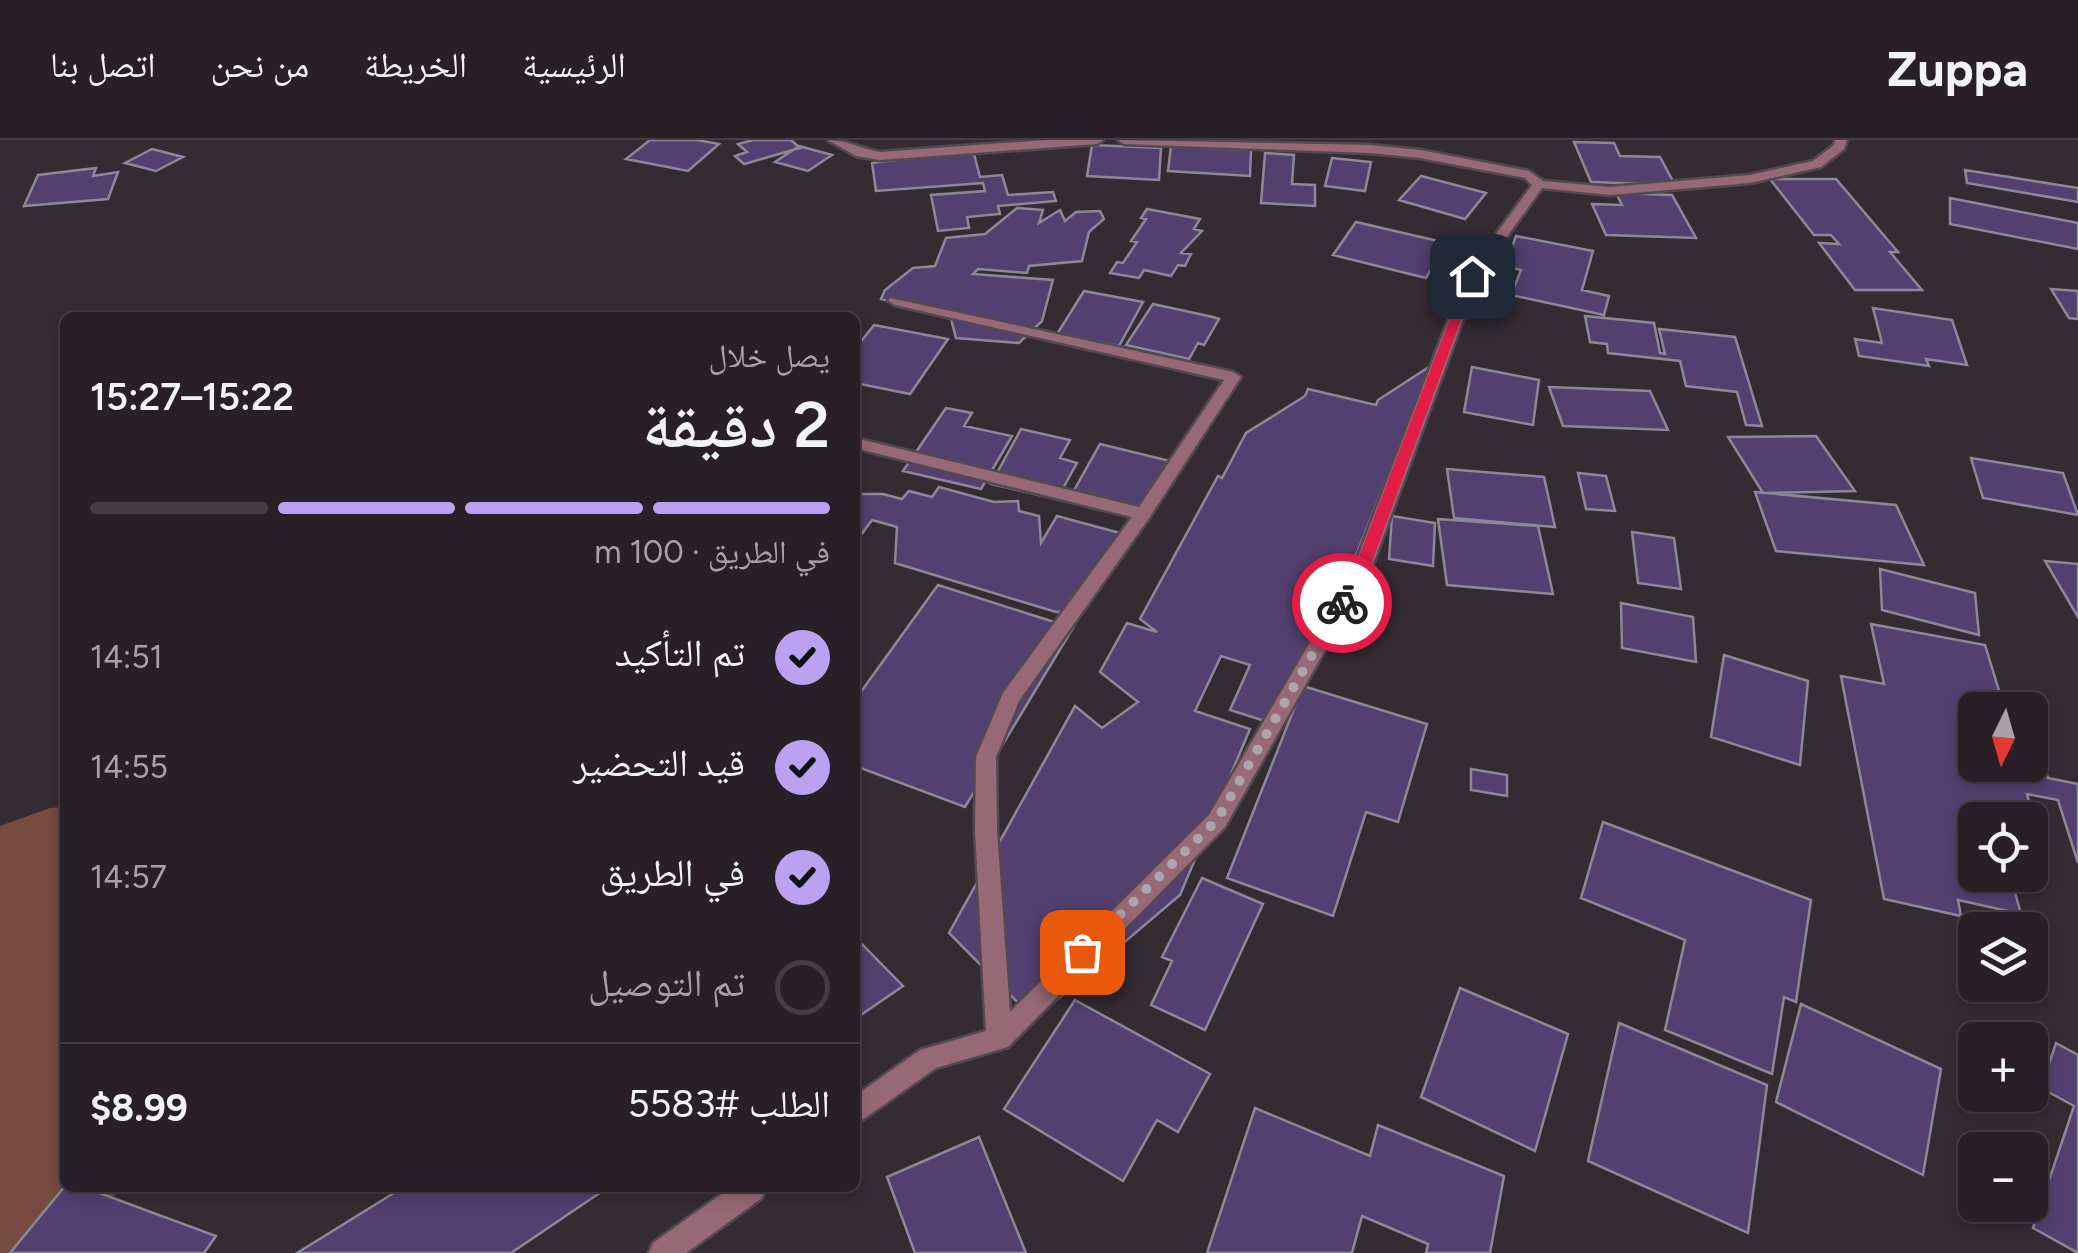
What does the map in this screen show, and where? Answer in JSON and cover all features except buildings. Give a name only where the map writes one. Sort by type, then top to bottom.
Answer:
[{"type":"street","points":[[834,140],[880,156],[955,145],[1097,140]]},
{"type":"street","points":[[1124,140],[1420,154],[1529,175],[1539,184],[1610,191],[1750,180],[1817,164],[1840,146],[1841,140]]},
{"type":"street","points":[[860,1108],[928,1058],[999,1038],[1217,820],[1363,567],[1472,276],[1539,184]]},
{"type":"street","points":[[895,301],[1232,377],[1143,514],[1010,698],[986,757],[986,831],[999,1038]]},
{"type":"street","points":[[860,444],[1143,514]]},
{"type":"street","points":[[663,1253],[747,1192]]},
{"type":"shaded area","points":[[60,807],[60,1192],[119,1192],[50,1253],[0,1253],[0,826]]},
{"type":"way so far","points":[[1082,952],[1217,820],[1342,603]]},
{"type":"route","points":[[1342,603],[1363,567],[1472,276]]}]
